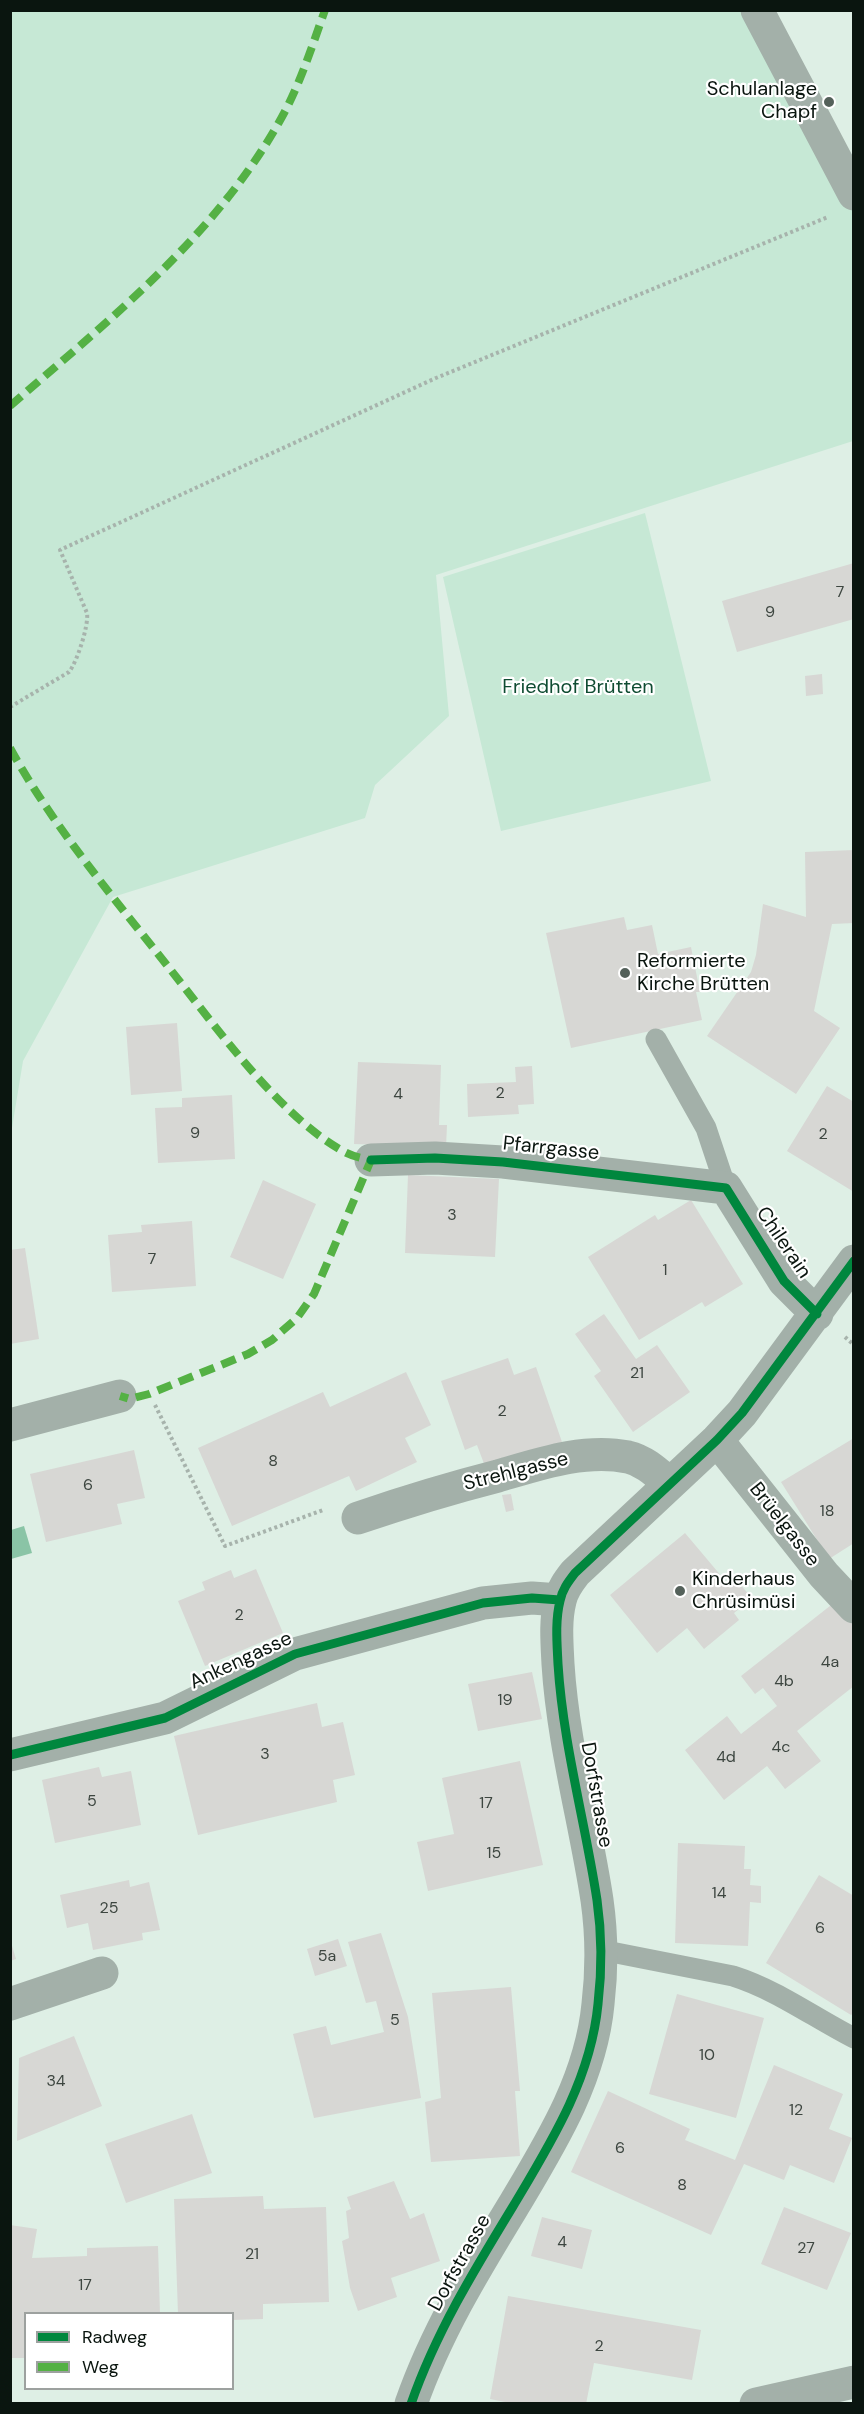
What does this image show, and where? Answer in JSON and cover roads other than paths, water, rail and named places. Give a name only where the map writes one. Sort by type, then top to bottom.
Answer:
[{"type":"street","points":[[757,10],[843,205]]},
{"type":"street","name":"Pfarrgasse","points":[[371,1160],[435,1158],[503,1162],[726,1188]]},
{"type":"street","name":"Chilerain","points":[[726,1188],[784,1281],[817,1314]]},
{"type":"street","name":"Dorfstrasse","points":[[411,2403],[435,2347],[467,2283],[555,2134],[570,2104],[585,2062],[598,2006],[601,1950],[597,1900],[562,1706],[557,1626],[560,1600],[568,1581],[717,1440],[762,1389],[854,1262]]},
{"type":"street","points":[[10,1425],[120,1396]]},
{"type":"street","name":"Brüelgasse","points":[[717,1440],[824,1575],[854,1607]]},
{"type":"street","name":"Strehlgasse","points":[[358,1518],[471,1483],[560,1460],[590,1455],[631,1458],[652,1468],[670,1484]]},
{"type":"street","name":"Ankengasse","points":[[10,1755],[165,1718],[295,1654],[483,1603],[532,1598],[560,1600]]},
{"type":"street","points":[[10,2004],[102,1973]]},
{"type":"street","points":[[756,2403],[854,2382]]},
{"type":"lane","name":"Chilerain","points":[[656,1039],[706,1128],[726,1188]]},
{"type":"lane","points":[[601,1950],[753,1982],[784,1997],[854,2038]]},
{"type":"place","name":"Schulanlage Chapf","points":[[829,102]]},
{"type":"place","name":"Reformierte Kirche Brütten","points":[[625,973]]},
{"type":"place","name":"Kinderhaus Chrüsimüsi","points":[[680,1591]]},
{"type":"park label","name":"Friedhof Brütten","points":[[578,688]]}]
